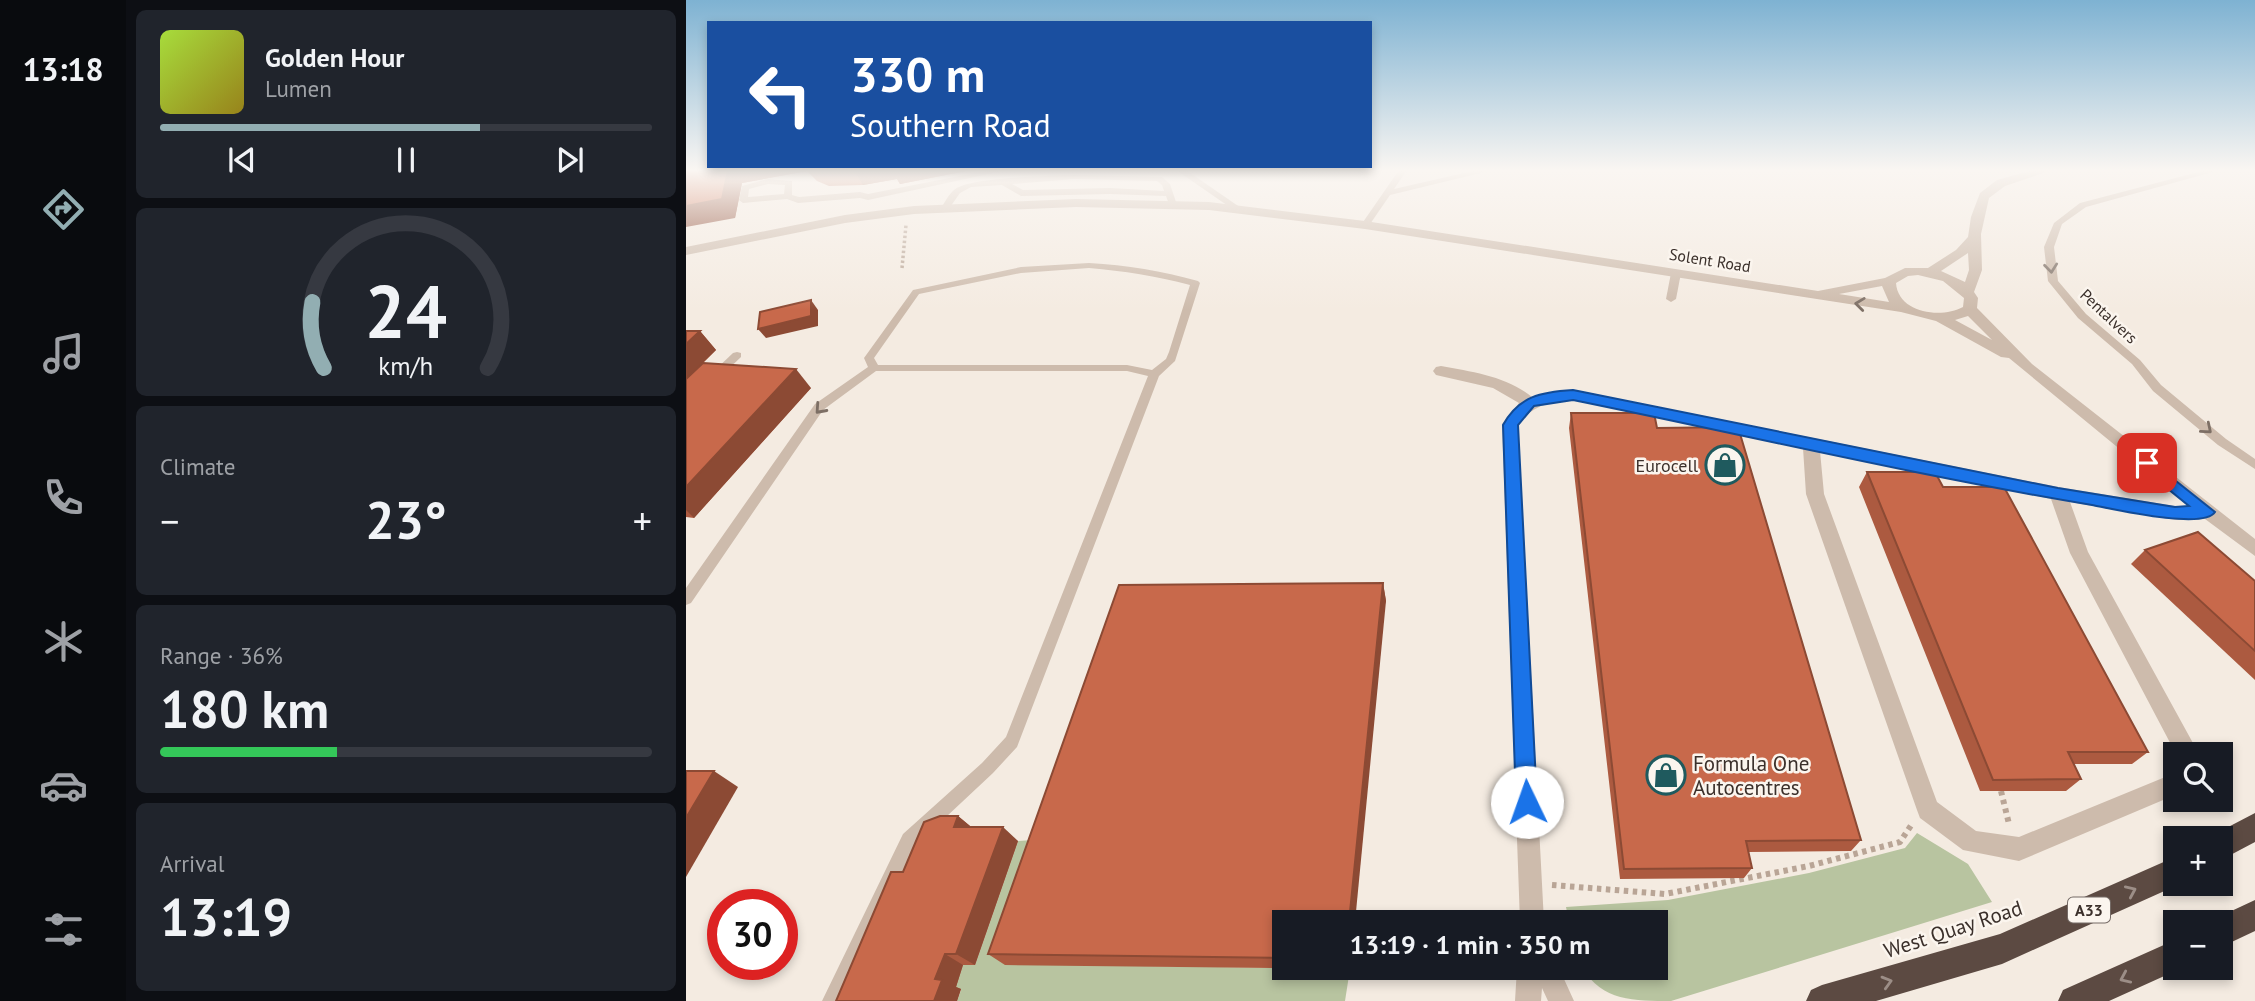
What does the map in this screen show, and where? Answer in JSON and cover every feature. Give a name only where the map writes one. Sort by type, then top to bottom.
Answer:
[{"type":"highway","points":[[2233,839],[2255,827]]},
{"type":"highway","name":"West Quay Road","points":[[1822,1001],[2002,949],[2163,876]]},
{"type":"highway","points":[[2233,927],[2255,915]]},
{"type":"highway","points":[[2074,1001],[2163,960]]},
{"type":"street","name":"Solent Road","points":[[686,251],[861,217]]},
{"type":"street","name":"Solent Road","points":[[1303,217],[1813,294],[1840,301],[1907,309],[1941,318],[2027,367]]},
{"type":"street","points":[[1967,292],[1976,276],[1978,260],[1973,239],[1978,217]]},
{"type":"street","points":[[1931,272],[1961,253],[1973,239]]},
{"type":"street","name":"Solent Road","points":[[1813,294],[1889,281],[1905,272],[1931,272]]},
{"type":"street","points":[[1931,272],[1952,280],[1967,292],[1972,303],[1970,309],[1954,317],[1941,318]]},
{"type":"street","points":[[1889,281],[1890,295],[1907,309]]},
{"type":"street","points":[[1970,309],[2027,367],[2255,549]]},
{"type":"street","points":[[1441,371],[1494,382],[1515,390],[1529,402]]},
{"type":"street","points":[[1531,910],[1510,425],[1517,412],[1529,402],[1550,396],[1573,395],[1811,446],[2058,494],[2175,513],[2207,512]]},
{"type":"street","points":[[1811,446],[1815,494],[1927,810],[1971,842],[2015,848],[2163,789]]},
{"type":"street","points":[[2058,494],[2079,553],[2181,742]]},
{"type":"street","points":[[1528,1001],[1529,980]]},
{"type":"street","points":[[1551,980],[1561,1001]]},
{"type":"lane","points":[[1365,225],[1371,217]]},
{"type":"lane","name":"Pentalvers","points":[[2067,217],[2058,223],[2049,247],[2053,281],[2082,316],[2136,362],[2157,388],[2222,442],[2255,465]]},
{"type":"lane","points":[[831,1001],[909,840],[927,820],[995,763],[1012,742],[1154,374],[1170,361],[1174,352],[1195,284],[1172,276],[1098,266],[1049,265],[991,273],[916,292],[869,358],[874,368]]},
{"type":"lane","points":[[1671,299],[1676,273]]},
{"type":"lane","points":[[706,384],[737,355]]},
{"type":"lane","points":[[686,599],[819,407],[874,368],[1127,368],[1154,374]]},
{"type":"path","points":[[902,268],[904,230],[910,217]]},
{"type":"path","points":[[2001,791],[2015,848]]},
{"type":"path","points":[[1530,883],[1665,894],[1809,866],[1900,842],[1911,825],[1927,810]]},
{"type":"green space","points":[[1917,833],[1968,864],[1992,902],[1671,1001],[1620,997],[1609,993],[1591,980],[1668,980],[1668,910],[1567,910],[1566,907],[1668,900],[1809,873],[1905,848]]},
{"type":"green space","points":[[1048,839],[1006,964],[1272,968],[1272,980],[1348,980],[1345,1001],[957,1001],[961,990],[955,989],[963,965],[975,965],[1018,841]]},
{"type":"building","points":[[811,300],[811,316],[758,329],[760,312]]},
{"type":"building","points":[[686,331],[700,331],[686,344]]},
{"type":"building","points":[[703,363],[796,369],[686,487],[686,379]]},
{"type":"building","points":[[1571,413],[1654,413],[1657,428],[1738,427],[1861,840],[1746,841],[1752,868],[1624,869]]},
{"type":"building","points":[[1867,472],[1935,472],[1943,487],[2004,487],[2148,752],[2068,752],[2081,779],[1993,780]]},
{"type":"building","points":[[2198,532],[2255,581],[2255,651],[2145,550]]},
{"type":"building","points":[[1383,583],[1350,910],[1272,910],[1272,958],[988,954],[1119,585]]},
{"type":"building","points":[[686,771],[714,771],[686,818]]},
{"type":"building","points":[[940,816],[958,816],[954,827],[1003,827],[956,954],[945,954],[935,979],[942,980],[934,1001],[836,1001],[891,872],[903,872],[924,822]]},
{"type":"place","name":"Eurocell","points":[[1725,465]]},
{"type":"place","name":"Formula One Autocentres","points":[[1666,775]]},
{"type":"route","points":[[1527,802],[1510,425],[1517,412],[1529,402],[1550,396],[1573,395],[1811,446],[2058,494],[2175,513],[2207,512],[2147,463]]}]
